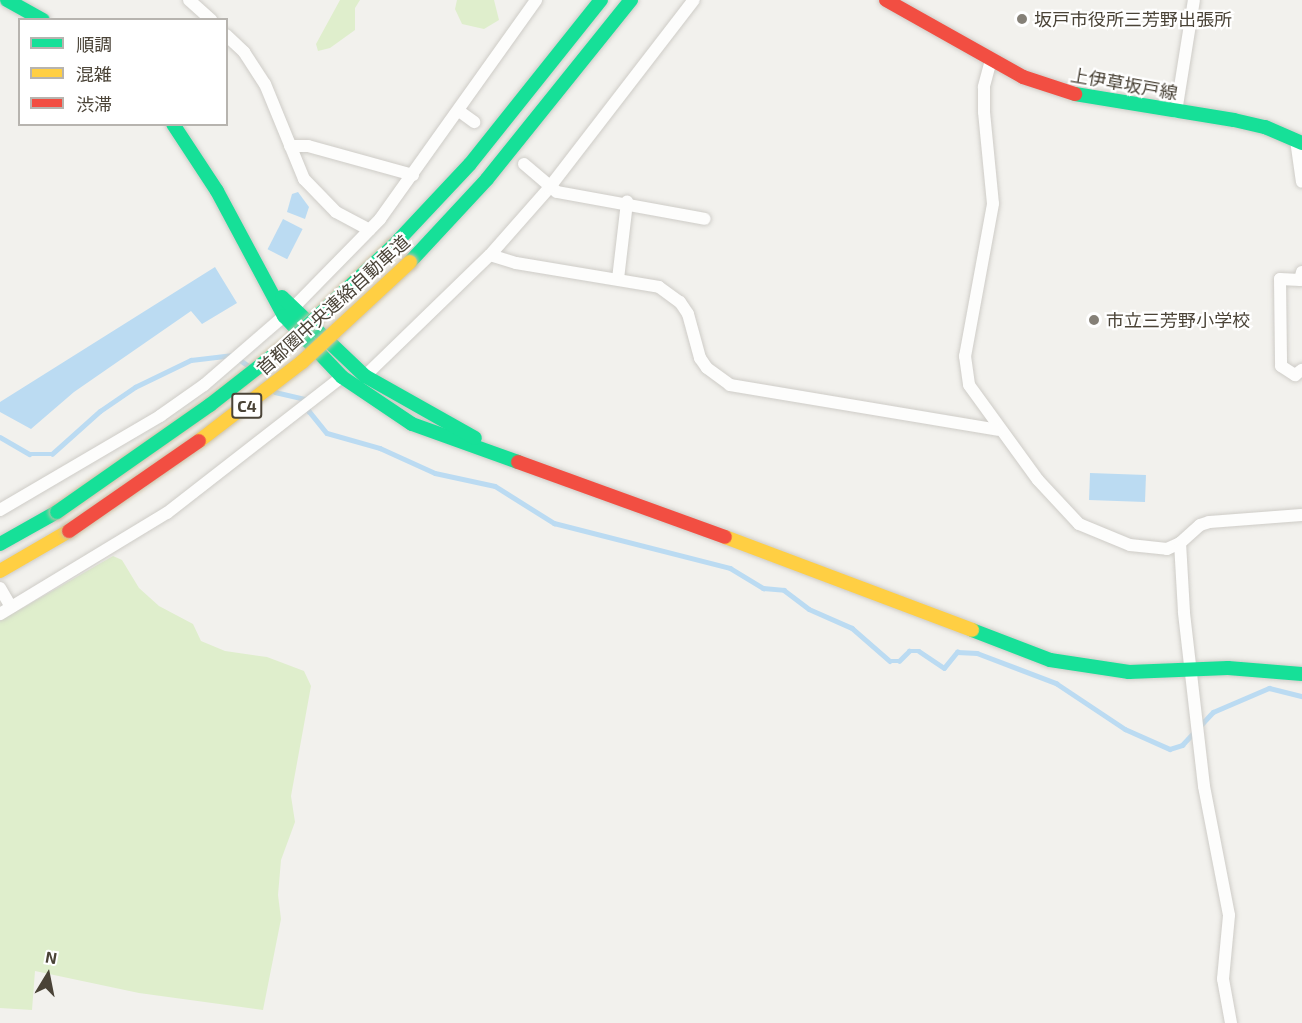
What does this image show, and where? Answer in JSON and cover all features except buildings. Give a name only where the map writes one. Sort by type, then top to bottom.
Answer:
[{"type":"main road","points":[[8,0],[40,18]]},
{"type":"main road","name":"首都圏中央連絡自動車道","points":[[0,544],[57,512],[152,449],[245,378],[305,328],[393,246],[470,164],[601,0]]},
{"type":"main road","name":"首都圏中央連絡自動車道","points":[[0,571],[69,531],[225,423],[302,362],[410,262],[486,178],[631,0]]},
{"type":"main road","name":"上伊草坂戸線","points":[[886,0],[991,60],[1058,90],[1096,100],[1265,127],[1299,142]]},
{"type":"main road","points":[[174,126],[208,174],[242,237],[288,313],[342,377],[412,424],[575,482],[1050,660],[1129,672],[1257,669],[1302,674]]},
{"type":"main road","points":[[288,313],[365,376],[456,429],[575,482]]},
{"type":"street","points":[[189,0],[209,18]]},
{"type":"street","points":[[0,510],[160,416],[228,364],[288,313],[370,230],[459,111],[536,0]]},
{"type":"street","points":[[365,376],[490,255],[549,188],[694,0]]},
{"type":"street","points":[[1176,112],[1194,0]]},
{"type":"street","points":[[228,37],[244,52],[265,84],[295,164],[321,199],[347,220],[370,230]]},
{"type":"street","points":[[991,60],[984,95],[992,218],[964,367],[969,386],[998,430],[1079,524],[1130,544],[1167,549],[1180,543],[1200,525],[1209,522],[1302,515]]},
{"type":"street","points":[[459,111],[474,122]]},
{"type":"street","points":[[1299,142],[1302,182]]},
{"type":"street","points":[[290,146],[309,146],[412,175]]},
{"type":"street","points":[[524,164],[549,188],[572,197],[627,202],[705,219]]},
{"type":"street","points":[[618,279],[627,202]]},
{"type":"street","points":[[490,255],[516,263],[659,287],[680,302],[693,327],[700,358],[716,377],[730,385],[998,430]]},
{"type":"street","points":[[1302,272],[1300,280],[1280,279],[1281,366],[1295,375],[1302,370]]},
{"type":"street","points":[[0,588],[5,610],[167,513],[342,377]]},
{"type":"street","points":[[1180,543],[1204,786],[1229,915],[1223,979],[1232,1023]]},
{"type":"green space","points":[[340,0],[360,0],[355,8],[355,30],[330,48],[318,51],[316,44]]},
{"type":"green space","points":[[457,0],[494,0],[499,20],[484,29],[462,24],[455,9]]},
{"type":"green space","points":[[113,556],[122,560],[139,588],[159,606],[193,624],[201,641],[225,651],[267,657],[304,671],[311,686],[291,796],[295,822],[281,860],[278,895],[281,919],[263,1010],[139,993],[35,971],[32,1010],[0,1008],[0,621]]},
{"type":"water","points":[[298,192],[309,207],[305,219],[287,212],[292,194]]},
{"type":"water","points":[[283,219],[303,229],[287,259],[268,249]]},
{"type":"water","points":[[215,267],[237,303],[202,324],[191,311],[74,392],[31,429],[0,412],[0,402]]},
{"type":"water","points":[[1090,473],[1146,475],[1145,502],[1089,500]]},
{"type":"waterway","points":[[0,437],[29,454],[52,454],[100,411],[135,387],[191,360],[233,355],[249,366]]},
{"type":"waterway","points":[[275,392],[305,399],[309,411],[327,433],[380,448],[435,473],[495,486],[554,523],[730,568],[763,588],[784,590],[809,609],[852,628],[890,661],[899,661],[909,651],[919,651],[944,668],[957,652],[977,653],[1056,683],[1125,729],[1170,749],[1182,745],[1213,712],[1269,688],[1302,696]]},
{"type":"traffic: fast","points":[[7,0],[39,18]]},
{"type":"traffic: fast","points":[[393,246],[470,164],[601,0]]},
{"type":"traffic: fast","points":[[410,262],[487,179],[631,0]]},
{"type":"traffic: fast","points":[[1075,94],[1234,120],[1265,127],[1302,143]]},
{"type":"traffic: fast","points":[[174,126],[217,191],[284,316],[342,377],[412,424],[518,462]]},
{"type":"traffic: fast","points":[[57,512],[210,405],[289,343],[393,246]]},
{"type":"traffic: fast","points":[[282,297],[365,376],[475,438]]},
{"type":"traffic: fast","points":[[0,544],[57,512]]},
{"type":"traffic: fast","points":[[972,630],[1050,660],[1129,672],[1228,668],[1302,674]]},
{"type":"traffic: slow","points":[[199,441],[302,362],[410,262]]},
{"type":"traffic: slow","points":[[0,571],[69,531]]},
{"type":"traffic: slow","points":[[725,537],[972,630]]},
{"type":"traffic: jam","points":[[886,0],[1023,77],[1075,94]]},
{"type":"traffic: jam","points":[[69,531],[199,441]]},
{"type":"traffic: jam","points":[[518,462],[725,537]]},
{"type":"place","name":"坂戸市役所三芳野出張所","points":[[1022,19]]},
{"type":"place","name":"市立三芳野小学校","points":[[1094,320]]}]
